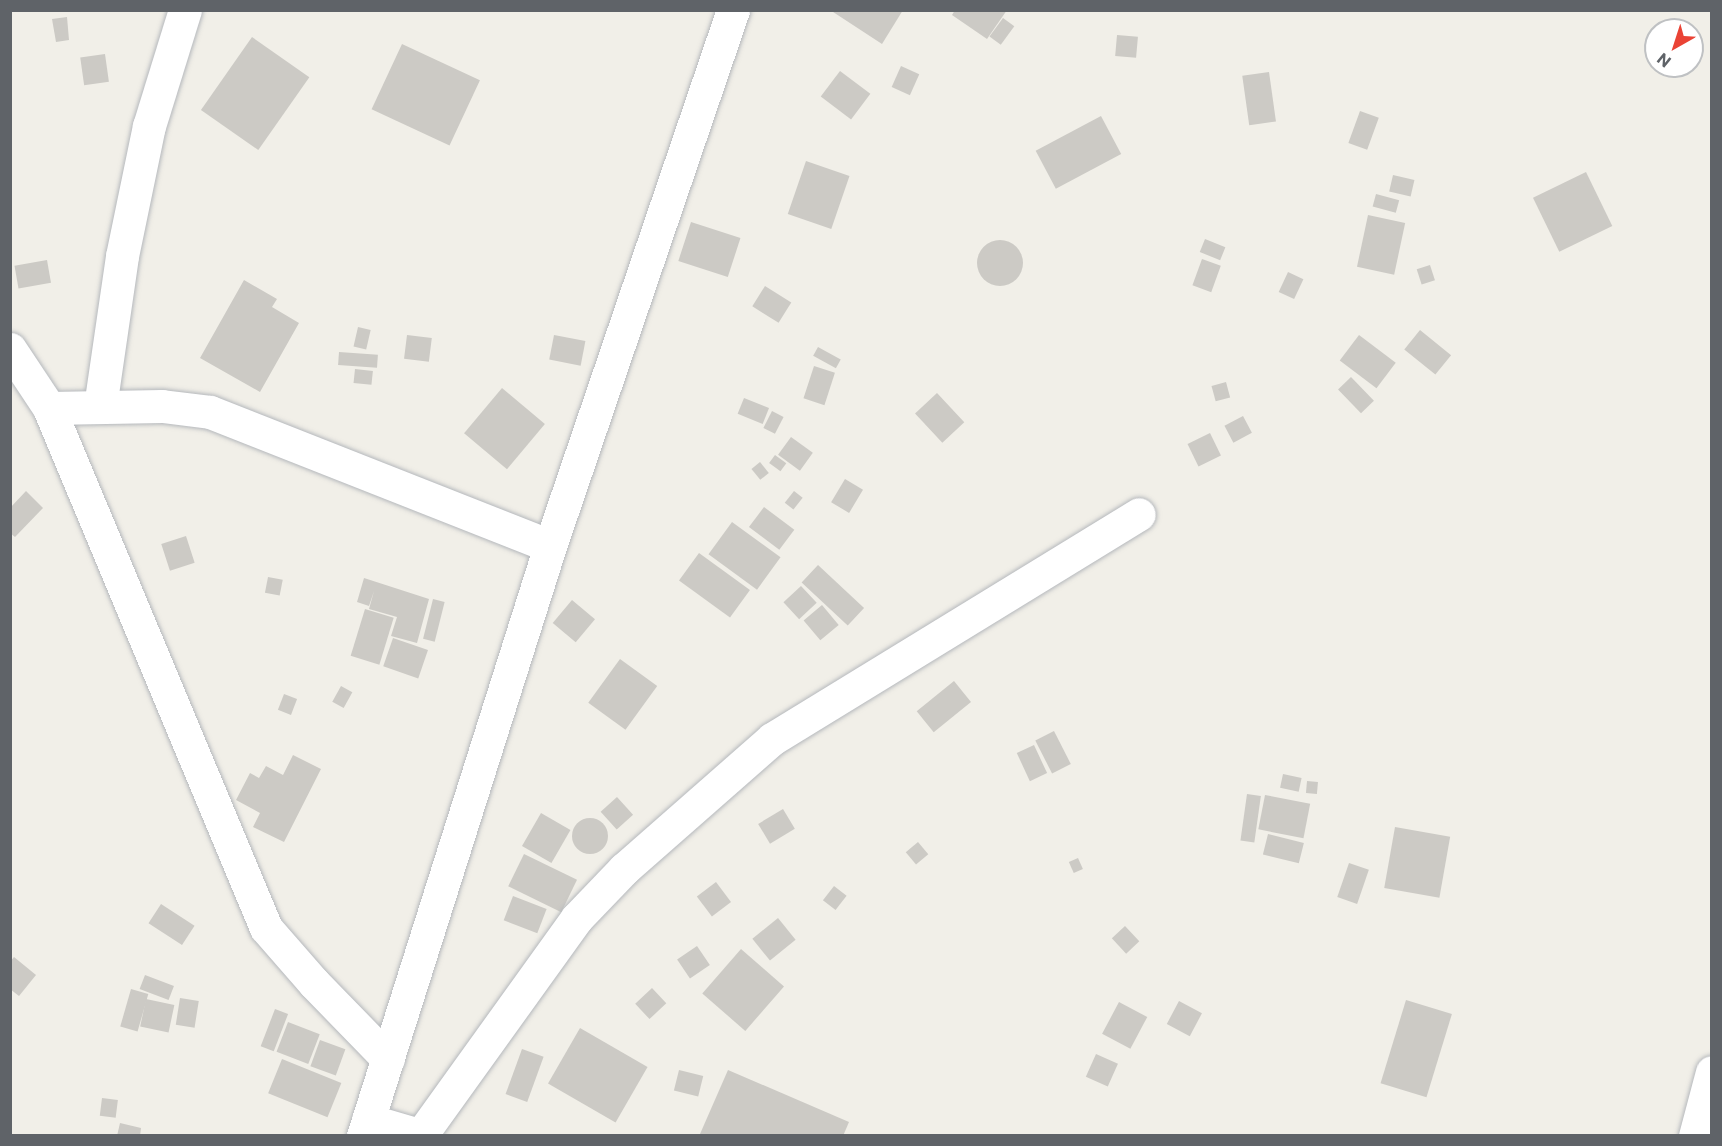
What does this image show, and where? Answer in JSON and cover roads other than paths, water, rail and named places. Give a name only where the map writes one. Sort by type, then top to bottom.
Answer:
[{"type":"street","points":[[100,407],[122,256],[149,126],[185,10]]},
{"type":"street","points":[[734,10],[550,546],[365,1128],[422,1135],[577,918],[624,869],[772,739],[1139,514]]},
{"type":"street","points":[[10,349],[49,408],[266,928],[314,983],[388,1059]]},
{"type":"street","points":[[49,408],[162,405],[210,412],[550,546]]},
{"type":"street","points":[[1695,1136],[1712,1072]]}]
